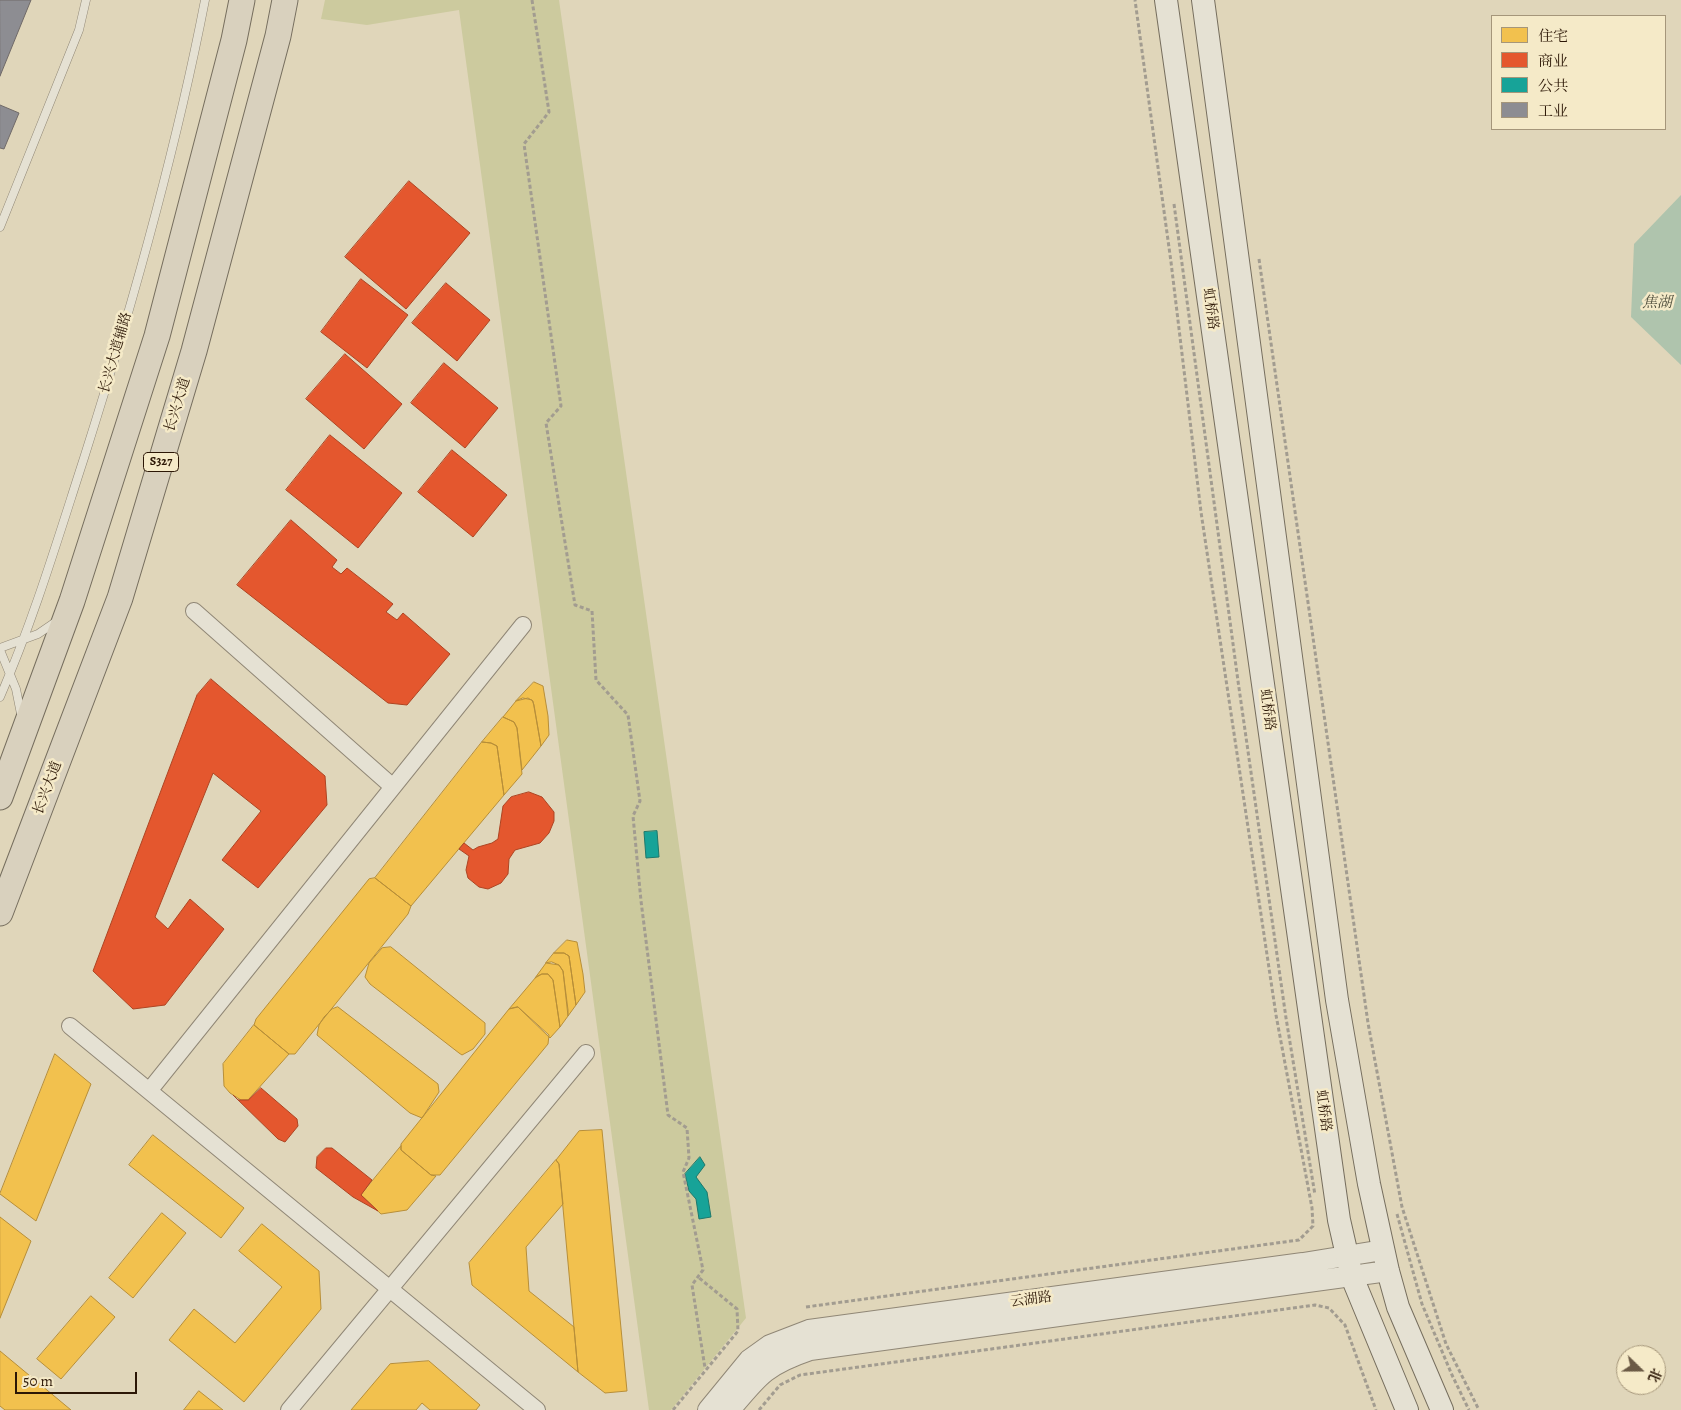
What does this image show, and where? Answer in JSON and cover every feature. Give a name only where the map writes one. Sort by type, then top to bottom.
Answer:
[{"type":"main road","points":[[0,798],[69,612],[157,336],[234,40],[242,0]]},
{"type":"main road","name":"长兴大道","points":[[0,913],[120,598],[194,351],[276,46],[285,0]]},
{"type":"main road","name":"虹桥路","points":[[1166,0],[1331,1166],[1349,1266],[1406,1410]]},
{"type":"main road","points":[[1203,0],[1337,1000],[1364,1156],[1398,1307],[1442,1410]]},
{"type":"main road","points":[[1331,1166],[1364,1156]]},
{"type":"main road","points":[[1396,1383],[1400,1368],[1405,1362],[1416,1362],[1425,1370]]},
{"type":"street","points":[[194,611],[394,787]]},
{"type":"street","points":[[149,1091],[523,626]]},
{"type":"street","points":[[70,1026],[537,1410]]},
{"type":"street","points":[[289,1410],[586,1053]]},
{"type":"street","name":"云湖路","points":[[730,1410],[763,1372],[793,1356],[810,1350],[1386,1260]]},
{"type":"street","name":"云湖路","points":[[708,1410],[749,1360],[770,1345],[809,1330],[1349,1266]]},
{"type":"lane","points":[[0,226],[79,30],[86,0]]},
{"type":"lane","name":"长兴大道辅路","points":[[0,697],[24,640],[115,359],[162,192],[205,0]]},
{"type":"lane","points":[[23,736],[21,707],[0,649],[46,630],[69,612]]},
{"type":"path","points":[[532,0],[550,112],[524,144],[561,406],[546,423],[575,605],[592,612],[596,680],[628,715],[640,801],[633,816],[642,911],[668,1115],[687,1128],[689,1158],[683,1172],[703,1270],[692,1285],[705,1368]]},
{"type":"path","points":[[806,1307],[1299,1240],[1313,1226],[1312,1208],[1276,1015],[1204,532],[1171,262],[1134,0]]},
{"type":"path","points":[[1258,257],[1368,1023],[1402,1208],[1446,1344],[1479,1410]]},
{"type":"path","points":[[1394,1206],[1422,1304],[1469,1410]]},
{"type":"path","points":[[673,1410],[738,1331],[737,1309],[698,1277]]},
{"type":"path","points":[[759,1410],[780,1385],[800,1375],[1315,1305],[1329,1308],[1345,1325],[1376,1410]]},
{"type":"shaded area","points":[[325,0],[559,0],[746,1318],[671,1410],[649,1410],[459,10],[367,25],[321,19]]},
{"type":"water","name":"焦湖","points":[[1681,195],[1681,365],[1631,317],[1634,244]]},
{"type":"building: 住宅","points":[[534,682],[543,686],[548,716],[549,735],[541,746],[533,701],[528,698],[516,701]]},
{"type":"building: 住宅","points":[[523,698],[532,700],[534,705],[541,746],[522,770],[517,728],[514,722],[503,717],[516,701]]},
{"type":"building: 住宅","points":[[503,717],[514,722],[517,728],[522,774],[504,795],[497,746],[482,742]]},
{"type":"building: 住宅","points":[[482,742],[497,746],[504,795],[411,906],[375,878]]},
{"type":"building: 住宅","points":[[375,878],[411,906],[408,914],[295,1054],[289,1054],[254,1025],[256,1019],[369,879]]},
{"type":"building: 住宅","points":[[567,940],[577,942],[583,974],[585,992],[576,1005],[569,956],[564,953],[554,953]]},
{"type":"building: 住宅","points":[[391,947],[485,1023],[485,1034],[473,1049],[462,1055],[370,984],[365,977],[369,963],[382,948]]},
{"type":"building: 住宅","points":[[554,953],[564,953],[569,956],[576,1005],[568,1016],[563,971],[559,965],[546,963]]},
{"type":"building: 住宅","points":[[552,962],[559,965],[563,971],[568,1010],[568,1016],[560,1027],[553,980],[548,974],[542,974],[535,978],[546,963]]},
{"type":"building: 住宅","points":[[548,974],[553,980],[560,1027],[550,1038],[518,1007],[509,1009],[536,977]]},
{"type":"building: 住宅","points":[[338,1007],[438,1084],[439,1092],[422,1118],[410,1113],[317,1035],[319,1025],[324,1017],[332,1009]]},
{"type":"building: 住宅","points":[[518,1007],[549,1035],[548,1044],[440,1175],[431,1175],[401,1150],[401,1144],[509,1009]]},
{"type":"building: 住宅","points":[[254,1025],[289,1054],[248,1100],[241,1100],[230,1093],[224,1086],[223,1064]]},
{"type":"building: 住宅","points":[[55,1054],[91,1084],[36,1221],[0,1194]]},
{"type":"building: 住宅","points":[[602,1130],[627,1391],[605,1393],[578,1372],[559,1164],[556,1160],[579,1131]]},
{"type":"building: 住宅","points":[[153,1135],[244,1208],[221,1238],[129,1165]]},
{"type":"building: 住宅","points":[[401,1146],[401,1150],[431,1175],[436,1176],[407,1210],[381,1214],[361,1195]]},
{"type":"building: 住宅","points":[[556,1160],[559,1164],[563,1204],[526,1247],[529,1291],[574,1327],[578,1372],[472,1285],[469,1263]]},
{"type":"building: 住宅","points":[[162,1213],[186,1233],[133,1298],[109,1278]]},
{"type":"building: 住宅","points":[[0,1217],[31,1241],[0,1318]]},
{"type":"building: 住宅","points":[[262,1224],[319,1271],[321,1309],[244,1402],[169,1340],[194,1309],[235,1343],[282,1287],[239,1251]]},
{"type":"building: 住宅","points":[[91,1296],[115,1317],[61,1379],[37,1359]]},
{"type":"building: 住宅","points":[[0,1351],[71,1410],[5,1410],[0,1406]]},
{"type":"building: 住宅","points":[[429,1361],[480,1405],[476,1410],[430,1410],[422,1403],[416,1410],[351,1410],[390,1364]]},
{"type":"building: 住宅","points":[[199,1391],[223,1410],[184,1410]]},
{"type":"building: 商业","points":[[409,181],[470,233],[406,309],[345,257]]},
{"type":"building: 商业","points":[[361,279],[408,315],[367,368],[321,332]]},
{"type":"building: 商业","points":[[446,283],[490,320],[457,361],[412,323]]},
{"type":"building: 商业","points":[[345,354],[402,404],[364,449],[306,399]]},
{"type":"building: 商业","points":[[444,363],[498,408],[465,448],[411,403]]},
{"type":"building: 商业","points":[[330,435],[402,493],[358,548],[286,490]]},
{"type":"building: 商业","points":[[452,450],[507,495],[473,537],[418,492]]},
{"type":"building: 商业","points":[[291,520],[337,560],[332,567],[341,574],[347,568],[393,604],[386,612],[397,620],[403,613],[450,654],[407,705],[388,703],[237,585]]},
{"type":"building: 商业","points":[[211,679],[325,776],[327,805],[258,888],[222,860],[261,811],[213,773],[155,917],[168,929],[190,899],[224,929],[165,1005],[133,1009],[93,971],[197,695]]},
{"type":"building: 商业","points":[[529,792],[542,797],[554,812],[554,821],[549,833],[540,843],[515,850],[509,859],[508,874],[501,883],[488,889],[479,887],[468,878],[466,870],[469,856],[459,849],[464,843],[473,850],[498,839],[503,806],[511,797]]},
{"type":"building: 商业","points":[[261,1088],[297,1119],[298,1126],[285,1142],[278,1139],[238,1100],[248,1100]]},
{"type":"building: 商业","points":[[326,1148],[332,1148],[372,1180],[361,1195],[378,1211],[353,1197],[316,1168],[317,1157]]},
{"type":"building: 公共","points":[[657,831],[659,857],[646,858],[644,832]]},
{"type":"building: 公共","points":[[700,1157],[705,1165],[696,1177],[707,1192],[711,1217],[699,1219],[696,1199],[689,1191],[685,1174]]},
{"type":"building: 工业","points":[[0,0],[31,0],[0,76]]},
{"type":"building: 工业","points":[[0,105],[19,113],[4,149],[0,148]]}]
